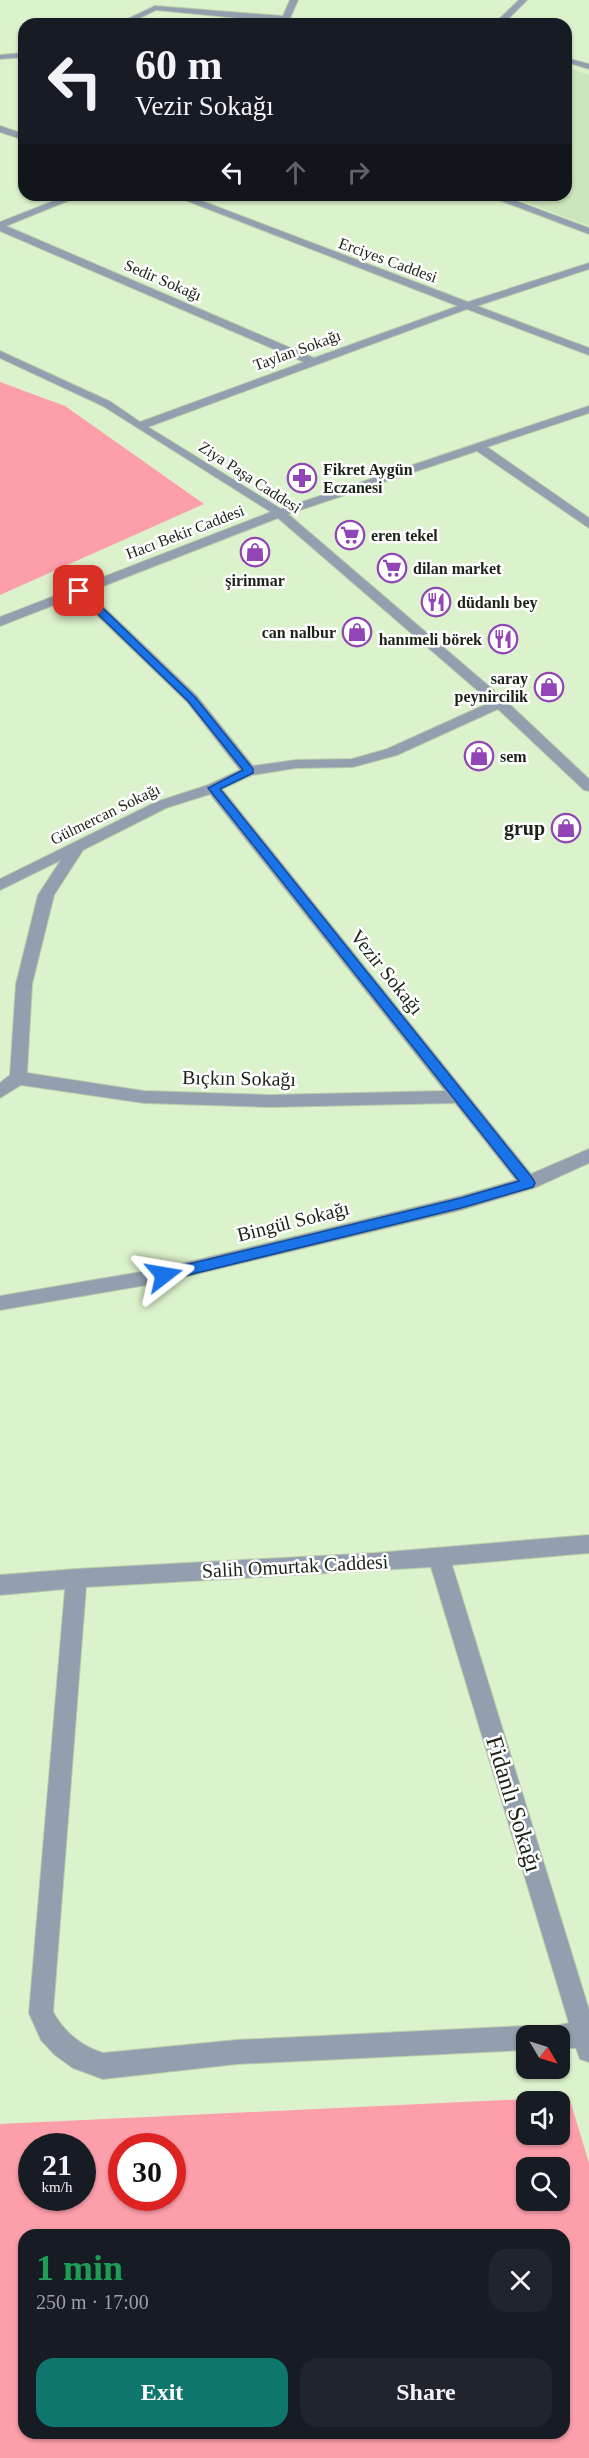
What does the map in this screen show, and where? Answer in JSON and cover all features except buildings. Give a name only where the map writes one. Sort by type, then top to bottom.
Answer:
[{"type":"street","points":[[286,18],[294,0]]},
{"type":"street","points":[[504,18],[523,0]]},
{"type":"street","points":[[132,18],[157,4],[269,18]]},
{"type":"street","points":[[0,57],[18,56]]},
{"type":"street","points":[[572,62],[589,67]]},
{"type":"street","points":[[0,129],[18,135]]},
{"type":"street","points":[[0,226],[62,201]]},
{"type":"street","name":"Erciyes Caddesi","points":[[193,201],[589,352]]},
{"type":"street","points":[[507,201],[589,231]]},
{"type":"street","name":"Sedir Sokağı","points":[[0,226],[315,362]]},
{"type":"street","name":"Taylan Sokağı","points":[[139,426],[466,306],[589,266]]},
{"type":"street","name":"Ziya Paşa Caddesi","points":[[0,354],[107,404],[280,513],[500,703],[589,787]]},
{"type":"street","name":"Hacı Bekir Caddesi","points":[[0,622],[280,513],[589,409]]},
{"type":"street","points":[[479,447],[589,525]]},
{"type":"street","points":[[79,591],[192,699],[249,771]]},
{"type":"street","name":"Gülmercan Sokağı","points":[[0,885],[161,805],[213,788],[249,771],[296,764],[354,763],[392,753],[500,703]]},
{"type":"street","name":"Vezir Sokağı","points":[[213,788],[528,1183]]},
{"type":"street","points":[[0,1092],[18,1078],[24,984],[46,894],[77,848]]},
{"type":"street","name":"Bıçkın Sokağı","points":[[18,1078],[144,1097],[270,1101],[460,1097]]},
{"type":"street","name":"Bingül Sokağı","points":[[0,1303],[164,1275],[461,1203],[528,1183],[587,1160]]},
{"type":"street","name":"Salih Omurtak Caddesi","points":[[0,1585],[76,1578],[439,1557],[589,1544]]},
{"type":"street","name":"Fidanlı Sokağı","points":[[439,1557],[588,2040]]},
{"type":"street","points":[[76,1578],[41,2013],[50,2031],[64,2046],[82,2059],[103,2066],[237,2052],[516,2038]]},
{"type":"street","points":[[570,2037],[588,2040]]},
{"type":"shaded area","points":[[572,69],[589,75],[589,226],[523,201],[572,201]]},
{"type":"shaded area","points":[[0,382],[65,406],[204,504],[0,595]]},
{"type":"shaded area","points":[[516,2100],[516,2145],[570,2145],[570,2100],[589,2163],[589,2458],[0,2458],[0,2124]]},
{"type":"place","name":"Fikret Aygün Eczanesi","points":[[302,478]]},
{"type":"place","name":"eren tekel","points":[[350,535]]},
{"type":"place","name":"şirinmar","points":[[255,552]]},
{"type":"place","name":"dilan market","points":[[392,568]]},
{"type":"place","name":"düdanlı bey","points":[[436,602]]},
{"type":"place","name":"can nalbur","points":[[357,632]]},
{"type":"place","name":"hanımeli börek","points":[[503,639]]},
{"type":"place","name":"saray peynircilik","points":[[549,687]]},
{"type":"place","name":"sem","points":[[479,756]]},
{"type":"place","name":"grup","points":[[566,828]]},
{"type":"route","points":[[79,591],[192,699],[249,771],[213,788],[528,1183],[461,1203],[164,1275]]}]
